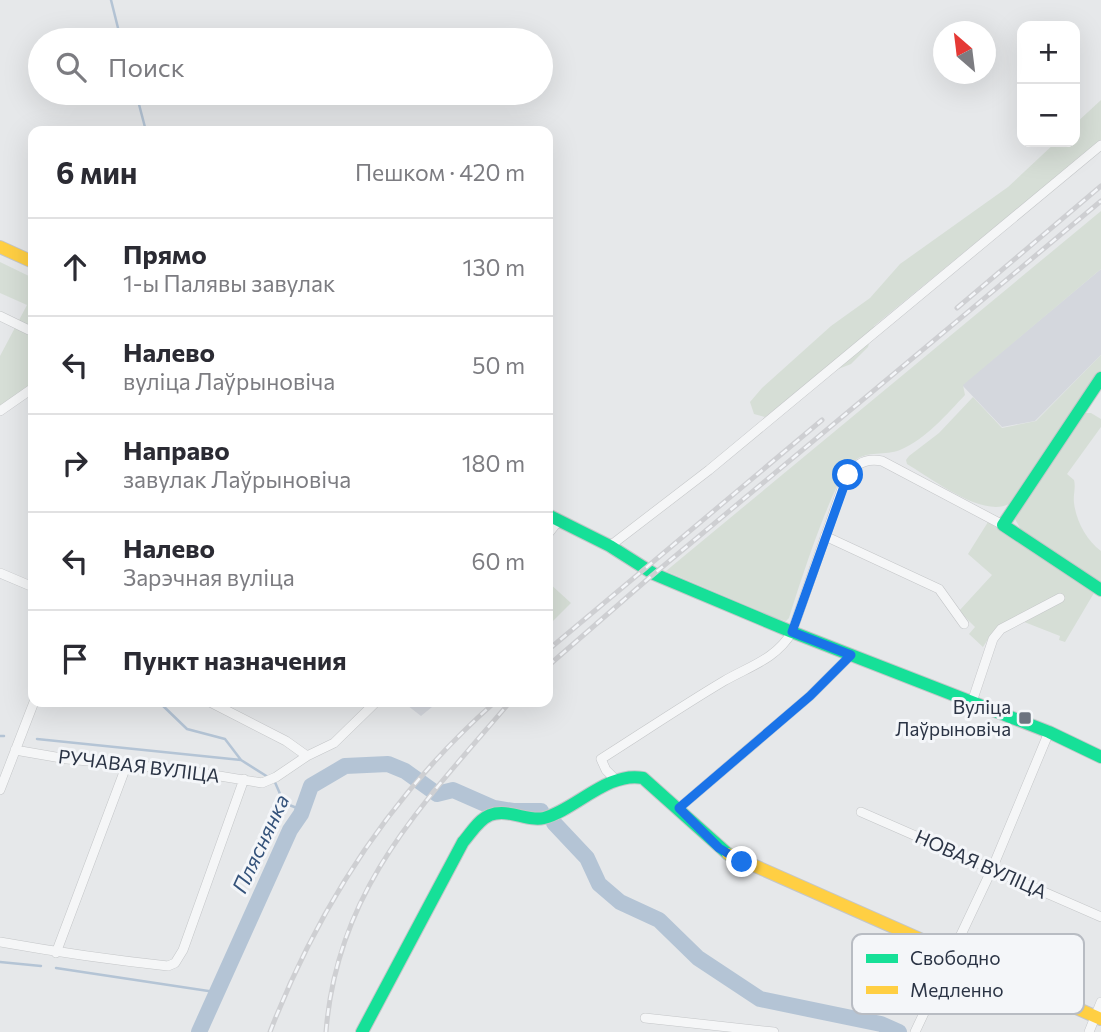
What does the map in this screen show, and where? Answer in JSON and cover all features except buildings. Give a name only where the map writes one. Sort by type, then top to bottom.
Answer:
[{"type":"street","points":[[610,546],[709,470],[1101,145]]},
{"type":"street","points":[[0,247],[28,260]]},
{"type":"street","points":[[0,316],[28,330]]},
{"type":"street","points":[[1003,525],[1101,378]]},
{"type":"street","points":[[0,411],[28,391]]},
{"type":"street","points":[[616,780],[606,770],[601,759],[725,680],[774,655],[792,632],[848,475],[859,464],[870,459],[888,464],[1003,525],[1101,590]]},
{"type":"street","points":[[553,517],[610,546],[654,574],[792,632],[1049,732],[1101,757]]},
{"type":"street","points":[[825,536],[939,589],[964,624]]},
{"type":"street","points":[[0,573],[28,585]]},
{"type":"street","points":[[972,702],[993,639],[1001,629],[1060,598]]},
{"type":"street","points":[[679,808],[810,696],[851,655]]},
{"type":"street","points":[[0,790],[32,707]]},
{"type":"street","points":[[220,707],[286,741],[307,756],[334,743],[371,707]]},
{"type":"street","points":[[963,934],[1049,732]]},
{"type":"street","name":"РУЧАВАЯ ВУЛІЦА","points":[[15,750],[67,759],[183,770],[262,783],[307,756]]},
{"type":"street","points":[[56,953],[127,764]]},
{"type":"street","points":[[362,1032],[463,842],[482,819],[493,814],[507,813],[542,819],[616,780],[633,776],[643,778],[731,856],[908,934]]},
{"type":"street","points":[[0,942],[56,953],[167,966],[175,962],[183,950],[244,779]]},
{"type":"street","name":"НОВАЯ ВУЛІЦА","points":[[861,812],[1101,917]]},
{"type":"street","points":[[1089,1032],[1098,1018],[1101,1002]]},
{"type":"street","points":[[916,1031],[924,1014]]},
{"type":"street","points":[[645,1018],[774,1032]]},
{"type":"shaded area","points":[[1101,100],[1101,140],[874,326],[868,347],[851,364],[813,379],[765,417],[754,414],[750,402],[762,388],[831,326],[870,298],[900,264],[1008,187],[1051,147],[1080,147],[1080,119]]},
{"type":"shaded area","points":[[1101,211],[1101,269],[963,385],[965,395],[927,433],[900,450],[859,458],[846,471],[827,509],[786,621],[666,571]]},
{"type":"shaded area","points":[[0,262],[28,276],[28,387],[0,408],[0,356],[27,305],[0,293]]},
{"type":"shaded area","points":[[1101,269],[1101,355],[1035,421],[1002,427],[962,385]]},
{"type":"shaded area","points":[[1101,355],[1101,372],[1009,504],[985,506],[971,501],[907,464],[909,456],[939,433],[973,397],[1002,428],[1036,421]]},
{"type":"shaded area","points":[[1084,413],[1091,413],[1101,419],[1101,427],[1067,474],[1074,480],[1074,503],[1079,523],[1101,551],[1101,583],[1021,530],[1015,519]]},
{"type":"shaded area","points":[[988,522],[1094,593],[1065,642],[1059,640],[1060,636],[1014,618],[990,636],[983,647],[969,634],[975,627],[959,611],[992,575],[968,554]]},
{"type":"shaded area","points":[[553,587],[571,603],[553,621]]},
{"type":"shaded area","points":[[409,707],[432,707],[421,716]]},
{"type":"waterway","points":[[111,0],[118,28]]},
{"type":"waterway","points":[[139,105],[145,126]]},
{"type":"waterway","points":[[164,707],[187,729],[225,739],[241,760],[268,777]]},
{"type":"waterway","points":[[37,739],[241,760]]},
{"type":"waterway","name":"Пляснянка","points":[[199,1032],[290,830],[301,814],[311,786],[345,766],[388,764],[405,771],[437,794],[453,790],[494,808],[541,811]]},
{"type":"waterway","points":[[274,780],[284,803],[297,808],[301,814]]},
{"type":"waterway","name":"Пляснянка","points":[[554,823],[587,858],[599,884],[620,902],[659,920],[698,958],[760,999],[881,1024],[899,1032]]},
{"type":"waterway","points":[[0,962],[41,966]]},
{"type":"waterway","points":[[56,968],[215,992]]},
{"type":"railway","points":[[957,308],[1101,186]]},
{"type":"railway","points":[[553,662],[649,578],[1101,201]]},
{"type":"railway","points":[[553,646],[822,420]]},
{"type":"railway","points":[[270,1032],[311,940],[363,853],[392,812],[424,774],[490,707]]},
{"type":"railway","points":[[326,1032],[333,981],[347,935],[366,892],[389,852],[416,814],[506,707]]},
{"type":"traffic: fast","points":[[1101,378],[1003,525],[1101,590]]},
{"type":"traffic: fast","points":[[553,518],[610,546],[654,574],[792,632],[1049,732],[1101,757]]},
{"type":"traffic: fast","points":[[362,1032],[463,842],[478,823],[490,815],[504,813],[544,818],[556,814],[604,785],[630,777],[643,778],[728,854]]},
{"type":"traffic: slow","points":[[0,247],[28,260]]},
{"type":"traffic: slow","points":[[728,854],[909,934]]},
{"type":"traffic: slow","points":[[1084,1011],[1101,1019]]},
{"type":"place","name":"Вуліца Лаўрыновіча","points":[[1025,718]]},
{"type":"route","points":[[742,862],[719,848],[679,808],[810,696],[851,655],[792,632],[848,475]]}]
